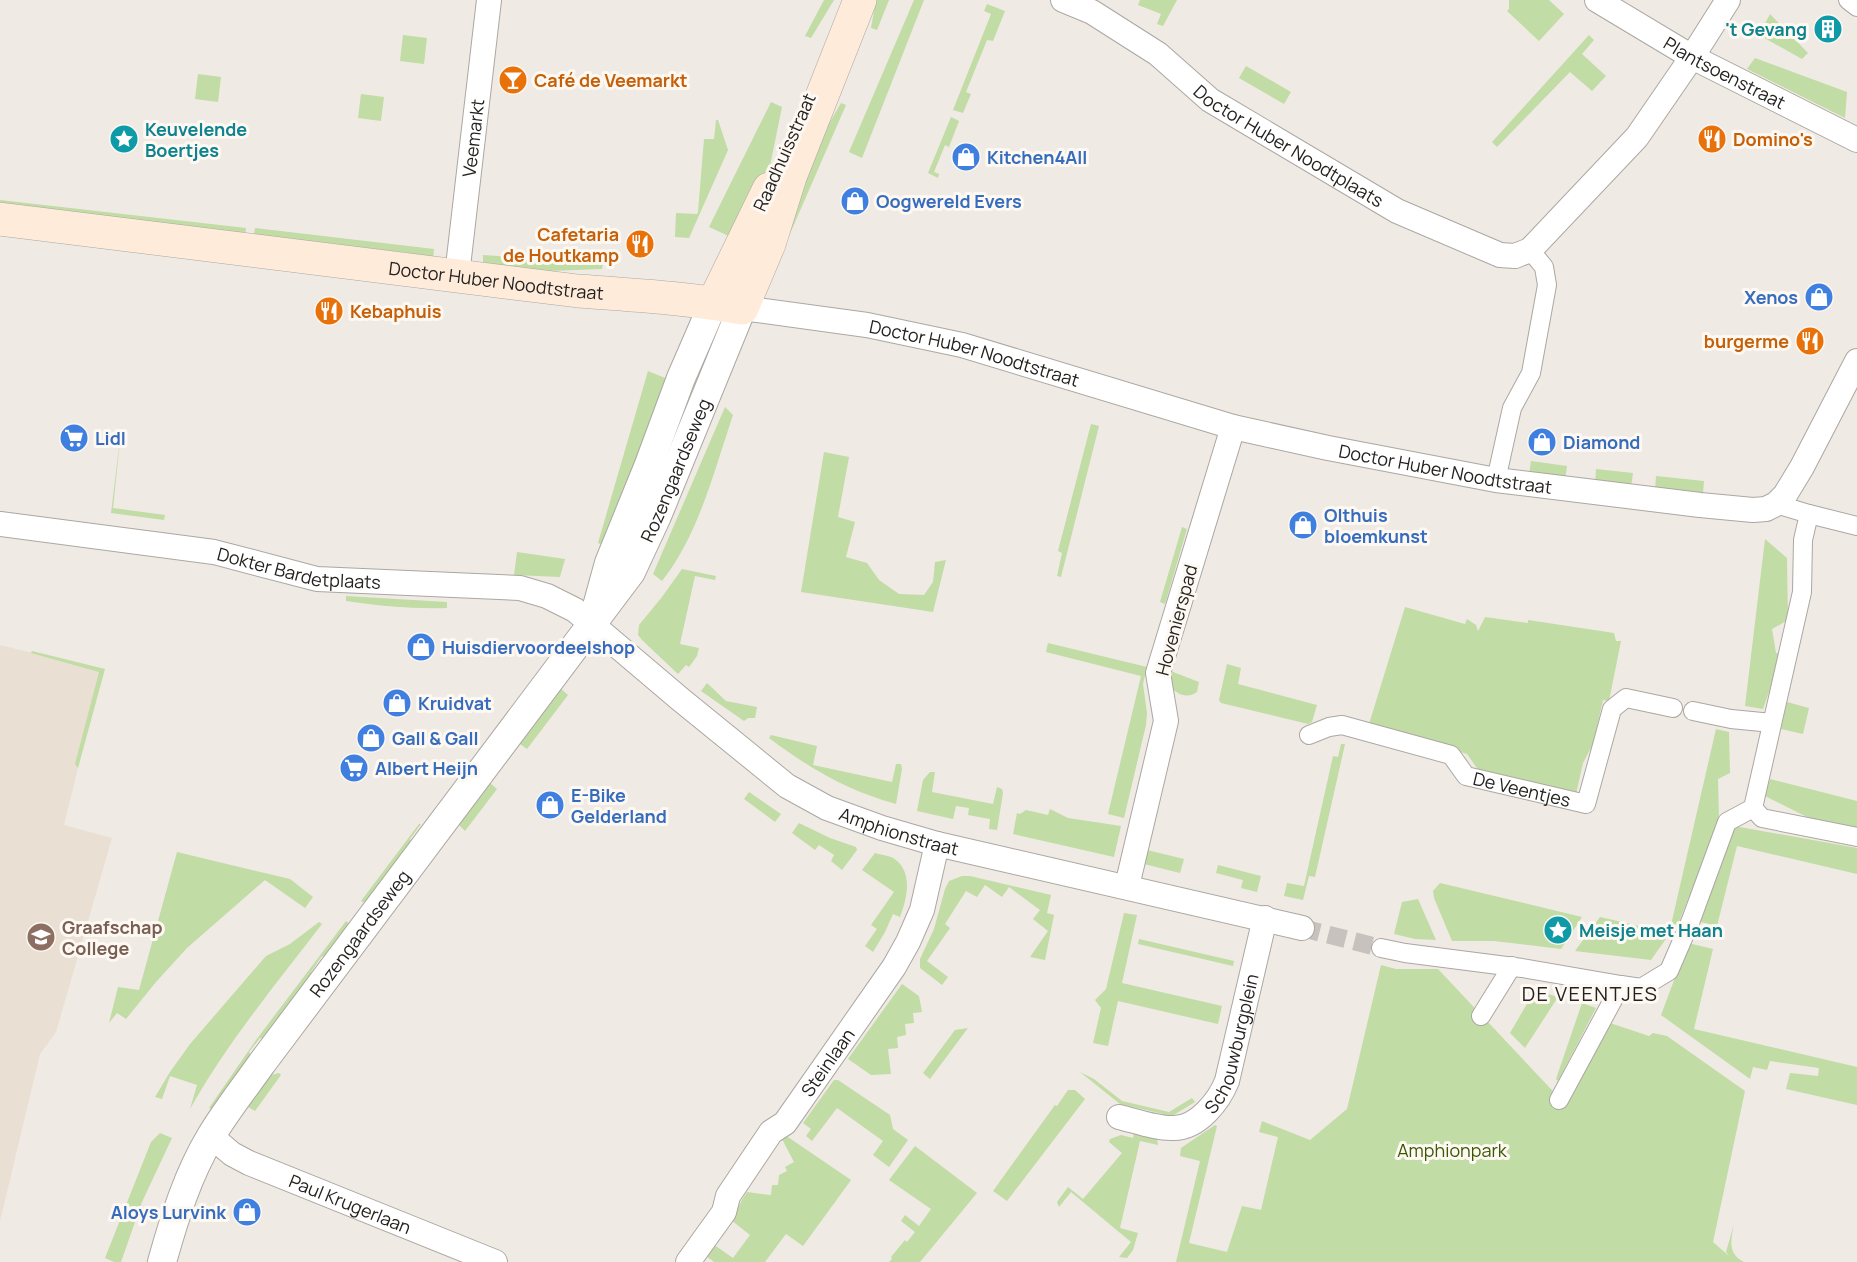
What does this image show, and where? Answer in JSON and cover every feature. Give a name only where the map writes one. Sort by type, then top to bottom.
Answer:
[{"type":"main road","name":"Raadhuisstraat","points":[[728,305],[774,179],[849,0]]},
{"type":"main road","name":"Raadhuisstraat","points":[[728,305],[769,244],[790,177],[860,0]]},
{"type":"main road","name":"Doctor Huber Noodtstraat","points":[[0,219],[458,261],[578,291],[728,305]]},
{"type":"street","name":"Veemarkt","points":[[458,261],[489,0]]},
{"type":"street","name":"Doctor Huber Noodtplaats","points":[[1063,0],[1092,12],[1158,54],[1210,100],[1397,211],[1500,255],[1515,256],[1530,250]]},
{"type":"street","name":"Plantsoenstraat","points":[[1597,0],[1692,57],[1857,140]]},
{"type":"street","points":[[1496,480],[1512,408],[1531,373],[1547,285],[1544,267],[1530,250],[1637,137],[1728,0]]},
{"type":"street","points":[[1848,0],[1857,7]]},
{"type":"street","name":"Doctor Huber Noodtstraat","points":[[728,305],[867,325],[962,345],[1233,427],[1328,448],[1496,480],[1731,509],[1766,509],[1776,504]]},
{"type":"street","name":"Rozengaardseweg","points":[[162,1262],[178,1208],[211,1136],[262,1063],[631,572],[657,516],[728,305]]},
{"type":"street","points":[[1857,362],[1802,467],[1785,495],[1776,504],[1857,526]]},
{"type":"street","name":"Hovenierspad","points":[[1127,886],[1166,721],[1158,673],[1233,427]]},
{"type":"street","points":[[1382,948],[1512,966],[1641,988],[1669,971],[1691,920],[1727,822],[1753,808],[1802,592],[1803,540],[1809,514]]},
{"type":"street","name":"Dokter Bardetplaats","points":[[0,524],[214,552],[319,579],[532,590],[568,606],[592,624]]},
{"type":"street","name":"Amphionstraat","points":[[592,624],[787,786],[827,808],[882,828],[937,844],[1265,918]]},
{"type":"street","name":"De Veentjes","points":[[1309,735],[1329,727],[1342,725],[1451,755],[1466,776],[1586,804],[1612,709],[1626,698],[1673,708]]},
{"type":"street","points":[[1693,711],[1731,719],[1772,723]]},
{"type":"street","points":[[1753,808],[1762,818],[1857,837]]},
{"type":"street","name":"Steinlaan","points":[[688,1262],[724,1212],[728,1196],[771,1132],[785,1123],[894,967],[908,942],[921,910],[937,844]]},
{"type":"street","points":[[1265,918],[1302,928]]},
{"type":"street","name":"Schouwburgplein","points":[[1119,1117],[1172,1129],[1183,1127],[1204,1114],[1220,1098],[1227,1081],[1265,918]]},
{"type":"street","points":[[1481,1016],[1512,966]]},
{"type":"street","points":[[1559,1100],[1621,985]]},
{"type":"street","name":"Paul Krugerlaan","points":[[211,1136],[232,1155],[249,1163],[495,1262]]},
{"type":"shaded area","name":"Graafschap College","points":[[0,645],[102,670],[64,825],[112,838],[56,1032],[40,1054],[0,1221]]},
{"type":"green space","points":[[824,0],[834,0],[811,38],[805,36]]},
{"type":"green space","points":[[876,0],[889,0],[877,30],[871,28]]},
{"type":"green space","points":[[914,0],[924,0],[862,158],[849,152]]},
{"type":"green space","points":[[1140,0],[1177,0],[1163,26],[1157,24],[1161,14],[1138,5]]},
{"type":"green space","points":[[1509,0],[1549,0],[1564,14],[1539,41],[1507,11]]},
{"type":"green space","points":[[987,4],[1005,11],[993,41],[987,40],[966,92],[971,94],[963,113],[953,110],[991,14],[984,11]]},
{"type":"green space","points":[[1770,14],[1808,53],[1802,59],[1759,35]]},
{"type":"green space","points":[[403,35],[427,38],[424,64],[400,61]]},
{"type":"green space","points":[[1589,35],[1594,40],[1582,54],[1606,76],[1592,91],[1570,72],[1497,147],[1492,142]]},
{"type":"green space","points":[[1755,58],[1847,92],[1845,118],[1747,69]]},
{"type":"green space","points":[[1246,66],[1291,92],[1284,104],[1239,78]]},
{"type":"green space","points":[[198,74],[221,77],[218,102],[195,99]]},
{"type":"green space","points":[[361,94],[384,97],[381,121],[358,118]]},
{"type":"green space","points":[[771,102],[782,107],[770,166],[746,214],[731,237],[709,227]]},
{"type":"green space","points":[[841,103],[846,105],[789,236],[800,173]]},
{"type":"green space","points":[[951,117],[959,121],[949,147],[945,145],[934,172],[939,174],[938,178],[928,173]]},
{"type":"green space","points":[[716,120],[718,120],[728,150],[689,238],[675,237],[676,213],[697,214],[698,212],[704,139],[714,139]]},
{"type":"green space","points":[[0,200],[246,228],[245,238],[0,210]]},
{"type":"green space","points":[[255,228],[434,249],[433,261],[409,253],[254,235]]},
{"type":"green space","points":[[483,255],[603,263],[602,269],[549,271],[483,266]]},
{"type":"green space","points":[[648,371],[670,380],[607,547],[598,543]]},
{"type":"green space","points":[[725,407],[733,415],[712,480],[696,523],[675,563],[662,581],[653,574]]},
{"type":"green space","points":[[122,422],[113,508],[165,515],[164,520],[111,513]]},
{"type":"green space","points":[[1091,424],[1099,426],[1061,577],[1057,576],[1062,553],[1058,551]]},
{"type":"green space","points":[[824,452],[849,457],[838,517],[855,522],[846,557],[867,563],[879,580],[899,594],[924,595],[933,582],[935,562],[946,560],[933,612],[801,592]]},
{"type":"green space","points":[[1531,461],[1567,466],[1565,480],[1529,475]]},
{"type":"green space","points":[[1596,469],[1633,473],[1631,487],[1595,483]]},
{"type":"green space","points":[[1656,476],[1704,481],[1703,494],[1655,490]]},
{"type":"green space","points":[[1182,527],[1187,529],[1165,604],[1160,602]]},
{"type":"green space","points":[[1765,539],[1787,558],[1788,620],[1772,629],[1776,653],[1782,654],[1763,709],[1745,706]]},
{"type":"green space","points":[[517,552],[565,559],[560,577],[514,575]]},
{"type":"green space","points":[[682,569],[716,576],[715,580],[695,576],[680,644],[699,648],[697,656],[689,667],[686,665],[678,674],[638,635],[639,625]]},
{"type":"green space","points":[[346,596],[447,602],[447,608],[409,608],[371,604],[346,601]]},
{"type":"green space","points":[[1405,607],[1465,624],[1467,619],[1476,625],[1478,631],[1485,617],[1528,623],[1528,620],[1614,633],[1616,641],[1621,641],[1609,701],[1603,700],[1593,744],[1583,763],[1576,794],[1479,771],[1467,754],[1369,724]]},
{"type":"green space","points":[[1048,643],[1147,667],[1143,684],[1147,713],[1146,725],[1124,818],[1108,814],[1141,676],[1046,652]]},
{"type":"green space","points":[[32,651],[105,669],[78,768],[75,764],[99,672],[31,653]]},
{"type":"green space","points":[[1227,664],[1241,668],[1238,684],[1317,705],[1312,722],[1308,724],[1221,703],[1219,700]]},
{"type":"green space","points":[[1168,670],[1199,682],[1197,692],[1185,695],[1174,691],[1168,685]]},
{"type":"green space","points":[[707,683],[726,701],[757,707],[755,718],[748,718],[744,721],[701,691]]},
{"type":"green space","points":[[561,689],[568,695],[527,749],[520,744]]},
{"type":"green space","points":[[1787,702],[1809,708],[1803,734],[1781,729]]},
{"type":"green space","points":[[1716,729],[1729,732],[1730,773],[1718,779],[1719,820],[1677,927],[1671,925]]},
{"type":"green space","points":[[771,735],[817,746],[813,765],[892,782],[896,764],[901,764],[896,804],[845,785],[814,769],[769,738]]},
{"type":"green space","points":[[1341,744],[1345,744],[1315,877],[1309,876],[1303,900],[1284,896],[1287,883],[1304,886],[1333,756],[1338,757]]},
{"type":"green space","points":[[930,772],[935,772],[932,792],[993,804],[997,787],[1002,789],[997,830],[989,829],[990,819],[968,815],[969,808],[956,806],[953,819],[917,811],[923,780]]},
{"type":"green space","points":[[1770,779],[1857,801],[1857,829],[1817,822],[1765,796]]},
{"type":"green space","points":[[490,783],[497,789],[465,831],[459,825]]},
{"type":"green space","points":[[749,792],[781,814],[775,822],[744,799]]},
{"type":"green space","points":[[1050,809],[1068,818],[1121,826],[1114,857],[1013,834],[1017,813],[1020,814],[1026,810],[1048,815]]},
{"type":"green space","points":[[799,823],[856,847],[857,850],[842,870],[831,861],[834,855],[819,845],[815,850],[792,833]]},
{"type":"green space","points":[[421,824],[410,839],[412,843],[366,904],[361,901]]},
{"type":"green space","points":[[1734,826],[1857,848],[1857,874],[1737,846],[1717,926],[1697,921]]},
{"type":"green space","points":[[1147,850],[1184,859],[1180,873],[1144,864]]},
{"type":"green space","points":[[177,852],[290,879],[313,897],[305,908],[265,880],[187,948],[126,1019],[117,1013],[109,1023],[118,987],[139,990]]},
{"type":"green space","points":[[875,853],[891,857],[900,864],[904,870],[907,886],[900,917],[893,914],[873,952],[865,946],[877,929],[871,925],[894,892],[862,870]]},
{"type":"green space","points":[[1218,865],[1261,876],[1257,892],[1241,888],[1243,880],[1216,873]]},
{"type":"green space","points":[[962,876],[1051,895],[1047,913],[1054,915],[1045,960],[1030,957],[1048,931],[1033,919],[1040,910],[1009,887],[1002,897],[985,885],[977,897],[966,891],[945,924],[950,928],[927,961],[948,977],[942,985],[920,968],[920,959],[934,929],[945,889],[949,881]]},
{"type":"green space","points":[[1440,883],[1582,917],[1561,949],[1494,941],[1452,941],[1434,898],[1433,891]]},
{"type":"green space","points":[[1418,899],[1436,940],[1415,939],[1394,934],[1402,902]]},
{"type":"green space","points":[[1124,913],[1137,915],[1122,983],[1222,1006],[1218,1024],[1118,1001],[1108,1046],[1093,1043],[1101,1008],[1095,1000],[1106,989]]},
{"type":"green space","points":[[1600,917],[1670,933],[1651,960],[1575,951]]},
{"type":"green space","points":[[346,921],[351,925],[325,958],[322,956],[311,972],[313,974],[263,1039],[260,1038],[249,1052],[252,1056],[215,1110],[209,1108],[256,1040]]},
{"type":"green space","points":[[319,922],[322,924],[236,1037],[190,1109],[197,1085],[170,1076],[162,1099],[155,1097],[190,1044],[266,956],[290,944]]},
{"type":"green space","points":[[1139,939],[1234,961],[1233,966],[1138,944]]},
{"type":"green space","points":[[1688,943],[1713,949],[1694,1029],[1857,1067],[1857,1105],[1786,1089],[1790,1073],[1818,1076],[1819,1068],[1770,1061],[1767,1070],[1753,1067],[1750,1079],[1661,1015]]},
{"type":"green space","name":"Amphionpark","points":[[1381,965],[1396,969],[1438,969],[1566,1105],[1610,1023],[1649,1036],[1653,1033],[1667,1036],[1745,1091],[1713,1242],[1729,1256],[1726,1252],[1734,1224],[1731,1241],[1733,1250],[1735,1255],[1744,1262],[1176,1262],[1200,1161],[1180,1156],[1181,1148],[1215,1125],[1217,1126],[1189,1243],[1227,1252],[1242,1206],[1261,1210],[1278,1137],[1259,1132],[1262,1121],[1310,1140],[1347,1109]]},
{"type":"green space","points":[[902,984],[919,996],[922,1012],[913,1013],[914,1023],[905,1024],[906,1035],[897,1037],[898,1048],[888,1049],[891,1074],[871,1075],[848,1059]]},
{"type":"green space","points":[[1535,990],[1558,997],[1525,1048],[1510,1033]]},
{"type":"green space","points":[[1582,1003],[1596,1008],[1558,1081],[1556,1079]]},
{"type":"green space","points":[[968,1028],[930,1079],[923,1073],[955,1030]]},
{"type":"green space","points":[[1080,1072],[1094,1079],[1122,1101],[1169,1112],[1192,1098],[1195,1102],[1172,1116],[1120,1104]]},
{"type":"green space","points":[[279,1073],[281,1075],[255,1111],[248,1107],[271,1075]]},
{"type":"green space","points":[[834,1080],[838,1080],[890,1115],[893,1129],[908,1140],[889,1167],[873,1155],[883,1141],[837,1108],[812,1141],[806,1136],[811,1129],[803,1123]]},
{"type":"green space","points":[[1068,1090],[1075,1090],[1085,1099],[1007,1201],[993,1191]]},
{"type":"green space","points":[[160,1133],[172,1138],[142,1202],[121,1262],[114,1262],[105,1258],[151,1142]]},
{"type":"green space","points":[[1134,1133],[1157,1139],[1158,1145],[1140,1141],[1120,1228],[1138,1233],[1133,1250],[1127,1258],[1119,1257],[1131,1242],[1071,1192],[1059,1207],[1057,1202],[1068,1187],[1083,1199],[1122,1153],[1109,1142],[1110,1139],[1121,1135],[1133,1138]]},
{"type":"green space","points":[[785,1135],[851,1180],[803,1246],[786,1234],[765,1262],[714,1262],[705,1255],[713,1244],[733,1258],[750,1235],[731,1220],[747,1192],[771,1195],[772,1185],[778,1185],[779,1175],[787,1171],[785,1167],[794,1162],[782,1139]]},
{"type":"green space","points":[[915,1146],[977,1193],[920,1262],[889,1262],[905,1240],[907,1242],[915,1232],[901,1221],[905,1215],[919,1226],[931,1209],[889,1180]]},
{"type":"tunnel","points":[[1302,928],[1381,948]]},
{"type":"place","name":"'t Gevang","points":[[1828,29]]},
{"type":"place","name":"Café de Veemarkt","points":[[513,80]]},
{"type":"place","name":"Keuvelende Boertjes","points":[[124,139]]},
{"type":"place","name":"Domino's","points":[[1712,139]]},
{"type":"place","name":"Kitchen4All","points":[[966,157]]},
{"type":"place","name":"Oogwereld Evers","points":[[855,201]]},
{"type":"place","name":"Cafetaria de Houtkamp","points":[[640,244]]},
{"type":"place","name":"Xenos","points":[[1819,297]]},
{"type":"place","name":"Kebaphuis","points":[[329,311]]},
{"type":"place","name":"burgerme","points":[[1810,341]]},
{"type":"place","name":"Lidl","points":[[74,438]]},
{"type":"place","name":"Diamond","points":[[1542,442]]},
{"type":"place","name":"Olthuis bloemkunst","points":[[1303,525]]},
{"type":"place","name":"Huisdiervoordeelshop","points":[[421,647]]},
{"type":"place","name":"Kruidvat","points":[[397,703]]},
{"type":"place","name":"Gall & Gall","points":[[371,738]]},
{"type":"place","name":"Albert Heijn","points":[[354,768]]},
{"type":"place","name":"E-Bike Gelderland","points":[[550,805]]},
{"type":"place","name":"Meisje met Haan","points":[[1558,930]]},
{"type":"place","name":"Graafschap College","points":[[41,937]]},
{"type":"place","name":"Aloys Lurvink","points":[[247,1212]]},
{"type":"district","name":"DE VEENTJES","points":[[1590,993]]}]
